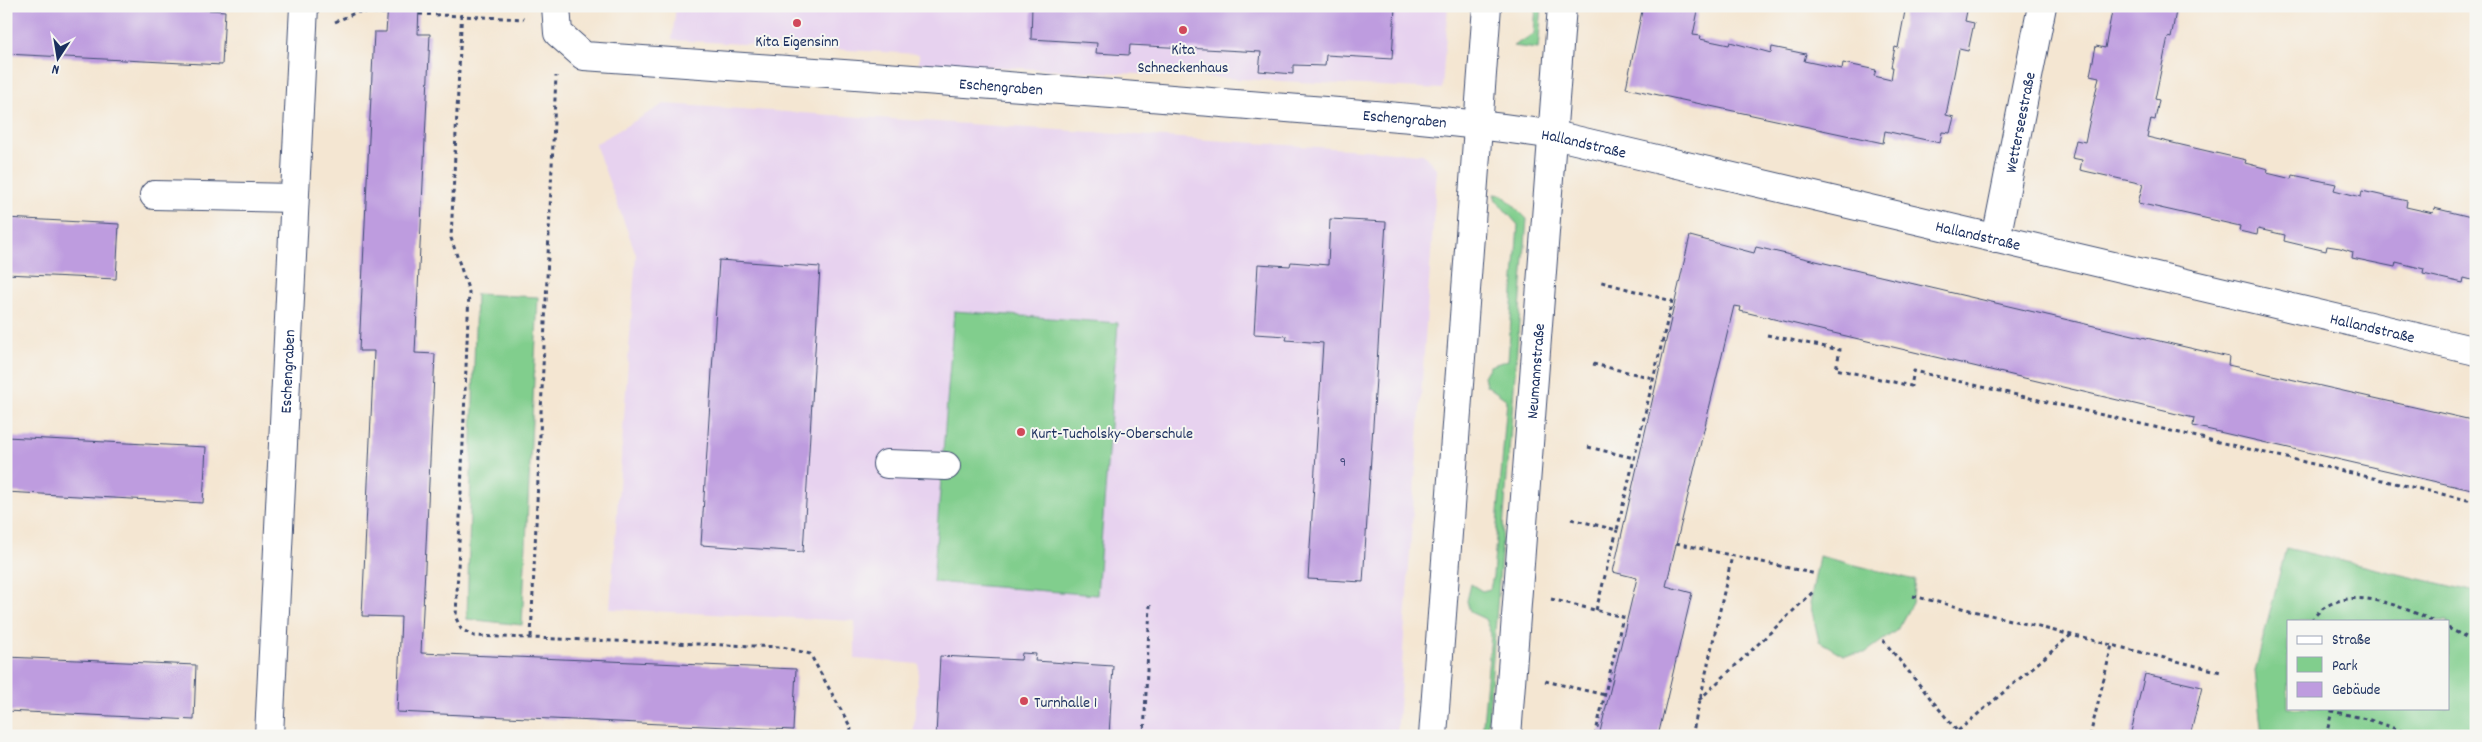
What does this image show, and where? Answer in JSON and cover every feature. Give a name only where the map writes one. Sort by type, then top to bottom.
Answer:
[{"type":"street","name":"Eschengraben","points":[[269,736],[304,6]]},
{"type":"street","points":[[1433,736],[1487,6]]},
{"type":"street","name":"Neumannstraße","points":[[1507,736],[1554,135],[1562,6]]},
{"type":"street","name":"Wetterseestraße","points":[[1996,239],[2042,6]]},
{"type":"street","name":"Eschengraben","points":[[557,20],[584,56],[947,80],[1479,124]]},
{"type":"street","name":"Hallandstraße","points":[[1479,124],[1554,135],[2476,352]]},
{"type":"street","points":[[154,195],[294,198]]},
{"type":"street","points":[[887,464],[946,466]]},
{"type":"path","points":[[343,6],[357,12],[388,13]]},
{"type":"path","points":[[462,6],[451,238],[469,292],[456,618],[461,629],[474,636],[783,647],[810,654],[851,728],[850,736]]},
{"type":"path","points":[[302,38],[357,12]]},
{"type":"path","points":[[419,14],[557,20],[531,637]]},
{"type":"path","points":[[1596,610],[1672,301],[1598,281]]},
{"type":"path","points":[[1767,335],[1840,350],[1836,369],[1911,386],[1914,372],[2476,502]]},
{"type":"path","points":[[1593,364],[1653,378]]},
{"type":"path","points":[[1588,447],[1634,458]]},
{"type":"path","points":[[1571,519],[1617,530]]},
{"type":"path","points":[[1676,544],[1816,574]]},
{"type":"path","points":[[1692,736],[1732,556]]},
{"type":"path","points":[[1699,700],[1813,592]]},
{"type":"path","points":[[1913,596],[2221,672]]},
{"type":"path","points":[[2312,620],[2330,603],[2355,598],[2385,601],[2431,620]]},
{"type":"path","points":[[1550,599],[1623,617],[1595,736]]},
{"type":"path","points":[[1144,736],[1150,605]]},
{"type":"path","points":[[2450,629],[2476,642]]},
{"type":"path","points":[[1952,736],[2071,635]]},
{"type":"path","points":[[1883,640],[1961,736]]},
{"type":"path","points":[[2090,736],[2112,645]]},
{"type":"path","points":[[1542,681],[1605,695]]},
{"type":"path","points":[[2326,736],[2330,710],[2370,720],[2416,736]]},
{"type":"shaded area","name":"Kita Schneckenhaus","points":[[676,6],[1448,6],[1442,89],[919,63],[919,54],[672,40]]},
{"type":"shaded area","name":"Kurt-Tucholsky-Oberschule","points":[[664,104],[1423,154],[1437,169],[1397,736],[913,736],[919,664],[855,659],[855,621],[610,609],[636,254],[595,144]]},
{"type":"green space","points":[[1536,6],[1542,6],[1538,49],[1513,46],[1534,34]]},
{"type":"green space","points":[[1494,194],[1503,195],[1527,219],[1487,736],[1482,736],[1491,634],[1485,619],[1470,612],[1467,601],[1471,584],[1482,591],[1490,589],[1493,576],[1507,400],[1486,385],[1484,376],[1490,366],[1508,360],[1518,225],[1496,200]]},
{"type":"green space","points":[[476,294],[538,297],[522,625],[467,619]]},
{"type":"green space","points":[[954,311],[1118,323],[1097,595],[933,582]]},
{"type":"green space","points":[[2286,548],[2476,592],[2476,736],[2262,736],[2255,671]]},
{"type":"green space","points":[[1819,556],[1915,580],[1912,603],[1897,630],[1865,653],[1843,655],[1819,641],[1810,603]]},
{"type":"building","points":[[6,6],[139,6],[225,11],[222,65],[6,54]]},
{"type":"building","points":[[388,6],[419,6],[418,34],[430,34],[415,353],[435,354],[421,653],[796,669],[793,730],[397,712],[401,617],[362,616],[374,351],[359,351],[374,32],[386,32]]},
{"type":"building","points":[[1032,6],[1395,6],[1392,59],[1326,55],[1325,66],[1293,65],[1293,74],[1259,71],[1261,52],[1130,45],[1129,55],[1096,53],[1097,43],[1031,39]]},
{"type":"building","points":[[1643,6],[1699,6],[1693,35],[1701,36],[1700,39],[1729,45],[1730,42],[1771,53],[1772,47],[1806,54],[1804,61],[1842,69],[1843,63],[1876,70],[1874,76],[1891,80],[1893,67],[1891,67],[1895,47],[1898,48],[1906,6],[1968,6],[1965,21],[1974,23],[1968,51],[1959,49],[1946,115],[1954,117],[1950,133],[1942,132],[1940,143],[1885,131],[1883,143],[1626,88]]},
{"type":"building","points":[[2113,6],[2177,6],[2171,38],[2168,37],[2155,99],[2159,100],[2155,120],[2151,119],[2147,137],[2246,160],[2245,163],[2268,169],[2267,173],[2292,179],[2293,175],[2336,184],[2334,190],[2361,197],[2362,191],[2407,201],[2406,207],[2433,213],[2434,208],[2475,218],[2476,281],[2464,278],[2463,283],[2423,274],[2424,269],[2396,262],[2395,267],[2352,258],[2353,252],[2340,248],[2327,246],[2326,251],[2284,241],[2285,235],[2258,229],[2257,235],[2239,231],[2240,226],[2138,203],[2143,184],[2080,170],[2082,160],[2072,158],[2076,140],[2085,142],[2099,77],[2090,75],[2096,46],[2105,48]]},
{"type":"building","points":[[6,218],[119,224],[116,279],[6,274]]},
{"type":"building","points":[[1330,219],[1386,222],[1363,582],[1308,579],[1323,343],[1286,340],[1287,336],[1254,334],[1258,264],[1290,266],[1291,262],[1328,265]]},
{"type":"building","points":[[1690,236],[1754,253],[1756,247],[2229,357],[2228,365],[2476,421],[2476,491],[2193,426],[2194,418],[1740,311],[1741,307],[1734,306],[1666,586],[1692,593],[1658,736],[1599,736],[1637,578],[1613,572]]},
{"type":"building","points":[[719,260],[820,267],[803,552],[701,545]]},
{"type":"building","points":[[6,437],[206,447],[203,503],[6,492]]},
{"type":"building","name":"Turnhalle 1","points":[[1022,653],[1036,654],[1035,661],[1113,666],[1109,736],[936,736],[940,656],[1021,660]]},
{"type":"building","points":[[6,657],[196,665],[194,720],[6,711]]},
{"type":"building","points":[[2145,674],[2202,687],[2190,736],[2130,736]]},
{"type":"place","name":"Kita Eigensinn","points":[[797,23]]},
{"type":"place","name":"Kita Schneckenhaus","points":[[1183,30]]},
{"type":"place","name":"Kurt-Tucholsky-Oberschule","points":[[1021,432]]},
{"type":"place","name":"Turnhalle 1","points":[[1024,701]]}]
